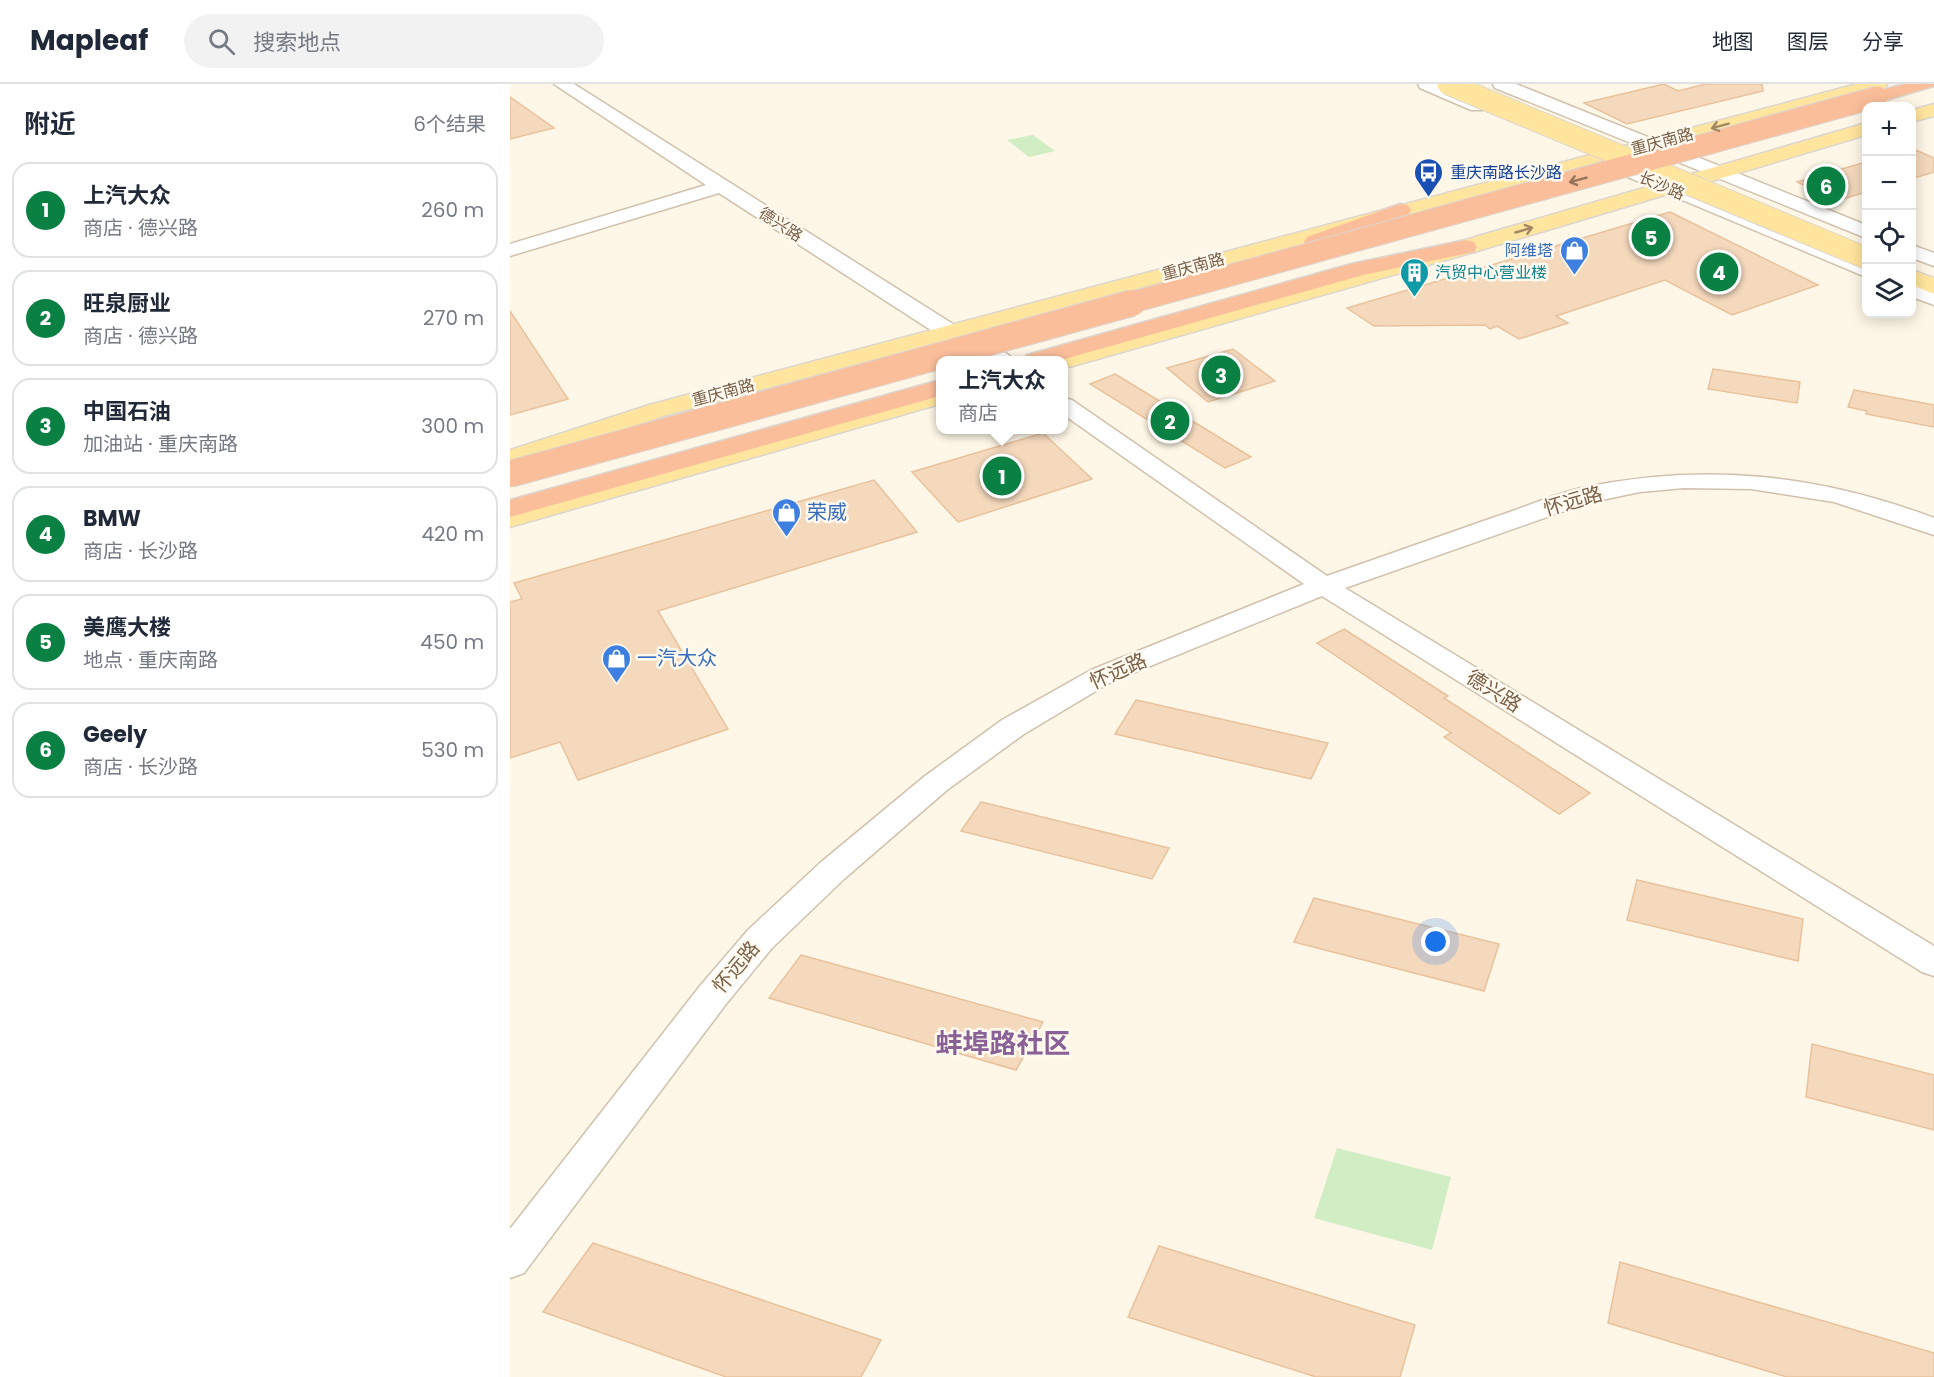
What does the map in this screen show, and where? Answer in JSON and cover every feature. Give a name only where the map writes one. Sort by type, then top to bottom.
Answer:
[{"type":"highway","points":[[938,356],[1926,84]]},
{"type":"highway","points":[[1916,104],[1934,99]]},
{"type":"highway","points":[[1013,356],[1862,119]]},
{"type":"highway","points":[[510,460],[1315,242],[1400,210]]},
{"type":"highway","points":[[1050,356],[1359,269],[1466,247]]},
{"type":"highway","points":[[510,474],[936,357]]},
{"type":"highway","points":[[510,497],[936,377]]},
{"type":"highway","points":[[510,509],[936,388]]},
{"type":"main road","name":"长沙路","points":[[1448,84],[1862,256]]},
{"type":"main road","name":"长沙路","points":[[1475,84],[1862,244]]},
{"type":"main road","name":"重庆南路","points":[[510,460],[658,410],[1878,84]]},
{"type":"main road","points":[[1916,115],[1934,110]]},
{"type":"main road","points":[[1068,361],[1862,130]]},
{"type":"main road","points":[[1916,266],[1934,273]]},
{"type":"main road","points":[[1916,279],[1934,287]]},
{"type":"main road","points":[[510,519],[936,397]]},
{"type":"street","name":"德兴路","points":[[562,84],[948,331],[992,356]]},
{"type":"street","name":"长沙路","points":[[1426,84],[1862,269]]},
{"type":"street","name":"长沙路","points":[[1501,84],[1862,230]]},
{"type":"street","points":[[510,250],[722,186]]},
{"type":"street","points":[[1916,252],[1934,260]]},
{"type":"street","points":[[1916,292],[1934,299]]},
{"type":"street","name":"德兴路","points":[[1068,408],[1324,586],[1934,963]]},
{"type":"street","name":"怀远路","points":[[510,1260],[713,995],[760,939],[832,871],[936,783],[1013,727],[1101,676],[1324,586],[1581,496],[1640,485],[1684,481],[1751,482],[1837,495],[1897,513],[1934,528]]},
{"type":"green space","points":[[1033,135],[1055,151],[1029,157],[1007,140]]},
{"type":"green space","points":[[1337,1148],[1451,1177],[1432,1250],[1314,1218]]},
{"type":"building","points":[[1664,84],[1678,91],[1706,84],[1762,84],[1763,91],[1627,124],[1584,103]]},
{"type":"building","points":[[510,97],[554,128],[510,139]]},
{"type":"building","points":[[1916,150],[1934,158],[1934,172],[1916,177]]},
{"type":"building","points":[[1862,163],[1862,193],[1837,201],[1797,182]]},
{"type":"building","points":[[1670,212],[1818,285],[1732,315],[1665,280],[1556,316],[1568,323],[1519,339],[1497,326],[1490,329],[1485,325],[1374,326],[1347,308]]},
{"type":"building","points":[[510,311],[568,399],[510,415]]},
{"type":"building","points":[[1233,349],[1275,381],[1208,402],[1167,368]]},
{"type":"building","points":[[1713,369],[1800,382],[1797,403],[1708,389]]},
{"type":"building","points":[[1115,374],[1251,457],[1225,468],[1090,384]]},
{"type":"building","points":[[1854,390],[1934,405],[1934,427],[1866,414],[1867,411],[1848,407]]},
{"type":"building","points":[[1044,434],[1092,479],[958,522],[912,472]]},
{"type":"building","points":[[874,480],[917,532],[658,611],[728,729],[578,780],[560,742],[510,758],[510,602],[522,599],[514,583]]},
{"type":"building","points":[[1344,629],[1448,696],[1444,698],[1590,793],[1559,814],[1444,737],[1451,733],[1317,643]]},
{"type":"building","points":[[1136,700],[1328,743],[1311,779],[1115,734]]},
{"type":"building","points":[[981,802],[1169,848],[1152,879],[961,831]]},
{"type":"building","points":[[1637,880],[1803,919],[1798,961],[1627,920]]},
{"type":"building","points":[[1314,898],[1499,944],[1484,991],[1294,942]]},
{"type":"building","points":[[801,955],[1043,1022],[1016,1070],[769,998]]},
{"type":"building","points":[[1812,1044],[1934,1075],[1934,1130],[1806,1097]]},
{"type":"building","points":[[593,1243],[881,1340],[861,1377],[726,1377],[543,1312]]},
{"type":"building","points":[[1159,1246],[1415,1325],[1400,1377],[1316,1377],[1128,1317]]},
{"type":"building","points":[[1620,1262],[1934,1353],[1934,1377],[1787,1377],[1608,1323]]},
{"type":"place","name":"Geely","points":[[1826,186]]},
{"type":"place","name":"重庆南路长沙路","points":[[1429,198]]},
{"type":"place","name":"美鹰大楼","points":[[1651,237]]},
{"type":"place","name":"BMW","points":[[1719,272]]},
{"type":"place","name":"阿维塔","points":[[1574,276]]},
{"type":"place","name":"汽贸中心营业楼","points":[[1414,298]]},
{"type":"place","name":"中国石油","points":[[1221,375]]},
{"type":"place","name":"旺泉厨业","points":[[1170,421]]},
{"type":"place","name":"上汽大众","points":[[1002,476]]},
{"type":"place","name":"荣威","points":[[786,538]]},
{"type":"place","name":"一汽大众","points":[[616,684]]},
{"type":"district","name":"蚌埠路社区","points":[[1003,1044]]}]
